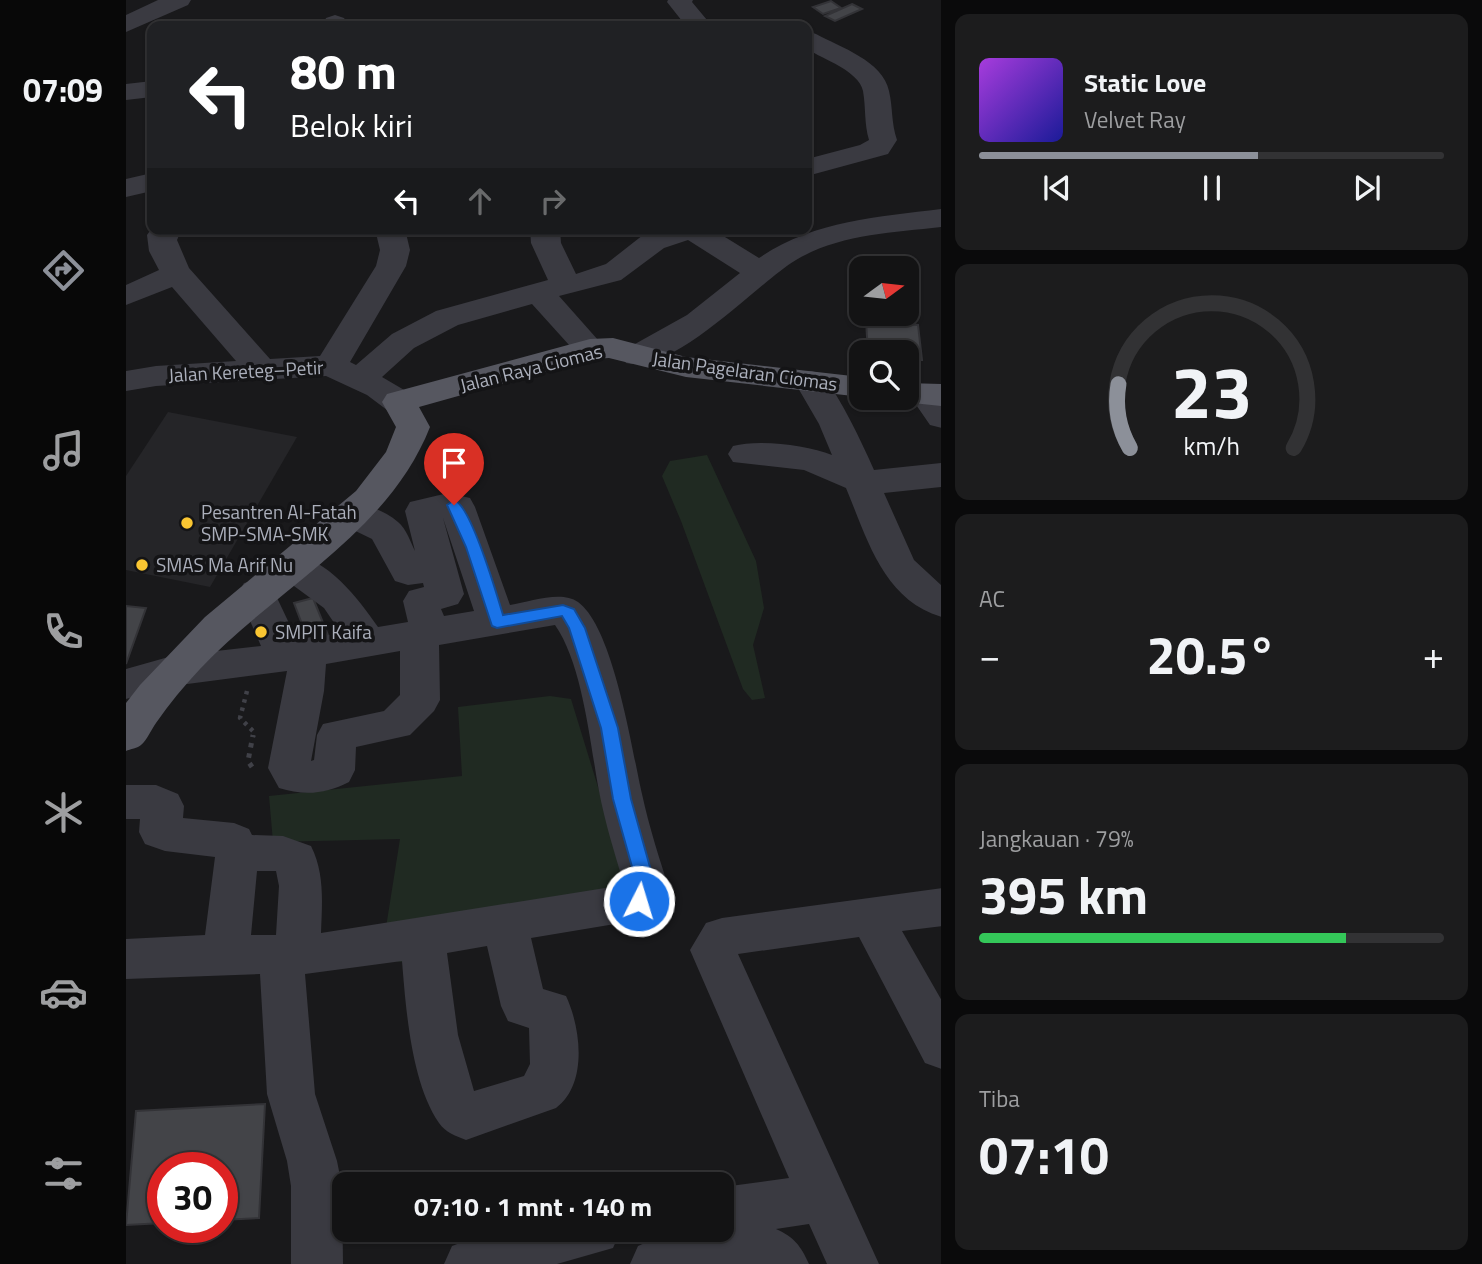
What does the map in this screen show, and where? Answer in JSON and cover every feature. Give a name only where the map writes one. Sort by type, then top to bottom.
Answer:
[{"type":"main road","name":"Jalan Raya Ciomas","points":[[406,415],[590,349],[613,348],[634,355]]},
{"type":"main road","name":"Jalan Raya Ciomas","points":[[406,415],[596,360],[634,355]]},
{"type":"main road","name":"Jalan Pagelaran Ciomas","points":[[634,355],[686,367],[849,386]]},
{"type":"main road","points":[[126,734],[172,671],[257,593],[352,514],[391,472],[409,442],[406,415]]},
{"type":"street","points":[[126,24],[179,0]]},
{"type":"street","points":[[681,0],[679,2],[695,21]]},
{"type":"street","points":[[812,41],[861,69],[870,79],[876,89],[877,122],[883,141],[878,148],[870,151],[812,167]]},
{"type":"street","points":[[126,92],[147,90]]},
{"type":"street","points":[[126,188],[147,184]]},
{"type":"street","points":[[634,355],[682,334],[708,316],[758,271],[815,240],[941,218]]},
{"type":"street","points":[[162,235],[167,258],[177,274],[262,371]]},
{"type":"street","points":[[345,373],[391,266],[395,250],[391,235]]},
{"type":"street","points":[[545,235],[553,289],[590,349]]},
{"type":"street","points":[[345,373],[435,324],[459,314],[604,277],[622,267],[657,237],[666,235]]},
{"type":"street","points":[[702,235],[758,271]]},
{"type":"street","points":[[126,296],[177,274]]},
{"type":"street","name":"Jalan Kereteg–Petir","points":[[126,381],[156,376],[262,371],[310,365],[345,373],[379,388],[406,415]]},
{"type":"street","points":[[811,382],[836,424],[859,481],[904,577],[917,590],[941,604]]},
{"type":"street","points":[[745,454],[789,456],[821,462],[846,477],[859,481],[941,475]]},
{"type":"street","points":[[280,658],[307,662],[302,711],[294,734],[289,768],[294,776],[327,774],[334,770],[337,735],[396,724],[419,700],[426,634],[422,601],[445,594],[423,511],[454,505],[473,547],[497,622]]},
{"type":"street","points":[[352,514],[386,531],[408,572],[439,568]]},
{"type":"street","points":[[292,566],[337,598],[369,643]]},
{"type":"street","points":[[257,593],[280,658]]},
{"type":"street","points":[[126,684],[172,671],[280,658],[563,610],[568,613],[577,628],[610,728],[622,799],[648,892],[645,898],[639,901],[423,939],[289,955],[226,954],[126,959]]},
{"type":"street","points":[[126,802],[156,802],[163,806],[160,832],[165,834],[234,841],[237,852],[226,954]]},
{"type":"street","points":[[237,852],[283,854],[296,859],[301,886],[289,955],[291,1094],[294,1112],[302,1125],[313,1164],[319,1242],[317,1264]]},
{"type":"street","points":[[852,1264],[713,950],[722,937],[941,907]]},
{"type":"street","points":[[870,915],[941,1048]]},
{"type":"street","points":[[423,939],[426,980],[438,1054],[454,1104],[460,1114],[466,1117],[544,1089],[548,1084],[556,1046],[550,1011],[524,1006],[505,924]]},
{"type":"street","points":[[734,1210],[823,1198]]},
{"type":"street","points":[[470,1264],[543,1242]]},
{"type":"street","points":[[656,1264],[750,1249],[769,1252],[783,1264]]},
{"type":"path","points":[[280,658],[247,690],[240,718],[254,732],[248,761],[258,771],[289,768]]},
{"type":"shaded area","name":"Pesantren Al-Fatah SMP-SMA-SMK","points":[[168,412],[297,437],[210,587],[126,570],[126,476]]},
{"type":"shaded area","points":[[707,455],[756,561],[764,608],[753,645],[765,698],[752,700],[743,689],[662,476],[670,461]]},
{"type":"shaded area","points":[[550,696],[571,699],[636,911],[402,962],[381,959],[400,839],[273,842],[269,796],[462,776],[458,707]]},
{"type":"building","points":[[831,1],[841,8],[823,14],[813,7]]},
{"type":"building","points":[[852,4],[862,9],[835,21],[825,16]]},
{"type":"building","points":[[866,326],[918,326],[922,360],[919,360],[919,340],[867,340]]},
{"type":"building","points":[[313,598],[330,640],[310,645],[294,603]]},
{"type":"building","points":[[126,606],[146,608],[126,664]]},
{"type":"building","points":[[265,1104],[259,1218],[238,1219],[238,1152],[147,1152],[147,1224],[126,1225],[136,1111]]},
{"type":"place","name":"Pesantren Al-Fatah SMP-SMA-SMK","points":[[187,523]]},
{"type":"place","name":"SMAS Ma Arif Nu","points":[[142,565]]},
{"type":"place","name":"SMPIT Kaifa","points":[[261,632]]},
{"type":"route","points":[[454,505],[473,547],[497,622],[563,610],[568,613],[577,628],[610,728],[622,799],[648,892],[645,898],[639,901]]}]
